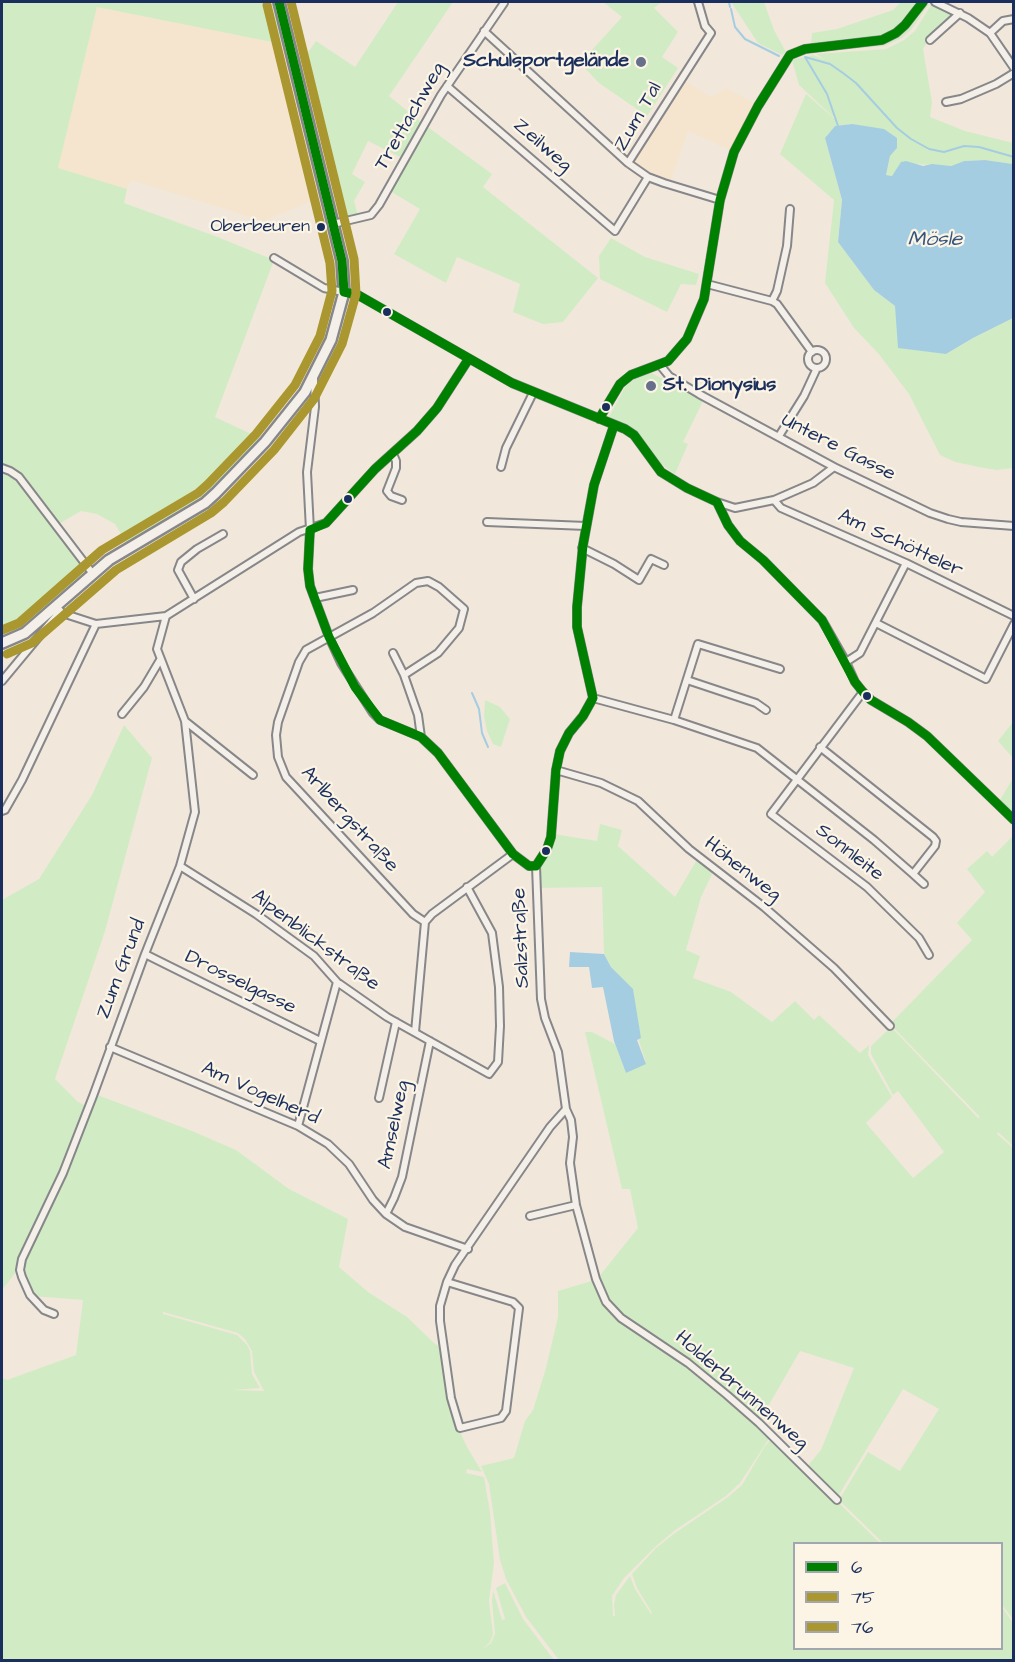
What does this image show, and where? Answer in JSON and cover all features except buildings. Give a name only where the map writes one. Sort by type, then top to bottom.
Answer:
[{"type":"main road","points":[[2,643],[25,633],[128,547],[205,503],[216,493],[270,435],[305,392],[331,340],[344,292],[342,261],[279,2]]},
{"type":"street","name":"Zum Tal","points":[[698,2],[705,26],[711,33],[628,163],[648,177],[720,200]]},
{"type":"street","points":[[600,419],[620,384],[631,375],[668,361],[687,339],[695,323],[707,284],[720,200],[735,150],[773,80],[790,55],[805,49],[882,40],[896,33],[923,2]]},
{"type":"street","points":[[935,2],[960,13],[990,33],[1014,70],[996,84],[977,93],[946,102]]},
{"type":"street","name":"Trettachweg","points":[[333,224],[371,215],[379,205],[421,128],[504,3]]},
{"type":"street","points":[[930,40],[960,13]]},
{"type":"street","points":[[990,33],[1003,21],[1014,19]]},
{"type":"street","points":[[484,32],[628,163]]},
{"type":"street","name":"Zeilweg","points":[[447,86],[615,231],[648,177]]},
{"type":"street","points":[[772,301],[777,291],[787,246],[790,209]]},
{"type":"street","points":[[274,258],[324,288],[358,295],[468,360],[533,393],[634,435],[660,472],[717,502],[735,508],[774,500],[813,483],[834,467]]},
{"type":"street","points":[[707,284],[777,303],[812,352]]},
{"type":"street","points":[[779,436],[804,396],[817,368],[824,364],[826,356],[819,350],[812,352],[808,357],[809,363],[817,368]]},
{"type":"street","points":[[57,607],[62,613],[96,624],[166,616],[299,532],[326,523],[375,469],[417,431],[437,408],[468,360]]},
{"type":"street","name":"Untere Gasse","points":[[660,365],[669,376],[834,467],[948,519],[1014,526]]},
{"type":"street","points":[[314,377],[315,407],[307,471],[310,530],[308,569],[310,586],[329,637],[351,679],[380,720],[421,737],[438,753],[513,854],[529,866],[536,866]]},
{"type":"street","points":[[501,467],[507,448],[533,393]]},
{"type":"street","points":[[614,425],[594,485],[582,548],[577,627],[593,698],[674,720],[757,748],[874,840],[924,884]]},
{"type":"street","points":[[393,454],[396,468],[387,491],[391,496],[402,500]]},
{"type":"street","points":[[2,468],[19,477],[93,574]]},
{"type":"street","name":"Am Schötteler","points":[[774,500],[781,508],[906,563],[1014,616]]},
{"type":"street","points":[[717,502],[728,525],[740,541],[763,560],[822,620],[855,682],[863,692],[871,700],[927,736],[1014,820]]},
{"type":"street","points":[[487,522],[586,526]]},
{"type":"street","points":[[194,599],[178,570],[181,562],[197,549],[223,534]]},
{"type":"street","points":[[582,548],[639,580],[651,559],[664,565]]},
{"type":"street","points":[[846,662],[860,653],[906,563]]},
{"type":"street","name":"Arlbergstraße","points":[[404,675],[438,653],[459,628],[464,609],[439,586],[428,581],[416,583],[373,613],[306,650],[299,662],[278,722],[276,735],[278,757],[286,777],[413,914],[425,922]]},
{"type":"street","points":[[315,598],[354,590]]},
{"type":"street","points":[[2,681],[56,616],[57,607]]},
{"type":"street","name":"Zum Grund","points":[[54,1314],[44,1310],[30,1295],[20,1270],[22,1259],[63,1173],[180,866],[195,812],[185,721],[157,649],[166,616]]},
{"type":"street","points":[[876,623],[986,679],[1014,624]]},
{"type":"street","points":[[2,812],[26,772],[96,624]]},
{"type":"street","points":[[674,720],[698,644],[780,669]]},
{"type":"street","points":[[393,653],[404,675],[418,715],[421,737]]},
{"type":"street","points":[[122,714],[144,687],[160,660]]},
{"type":"street","points":[[687,680],[756,703],[766,710]]},
{"type":"street","name":"Sonnleite","points":[[863,692],[771,814],[867,887],[919,938],[929,955]]},
{"type":"street","name":"Salzstraße","points":[[566,1109],[558,1052],[545,1018],[542,999],[536,866],[547,849],[551,837],[556,770],[560,751],[569,733],[593,698]]},
{"type":"street","points":[[185,721],[253,776]]},
{"type":"street","points":[[820,747],[936,841],[935,846],[913,874]]},
{"type":"street","name":"Höhenweg","points":[[556,770],[600,783],[638,801],[689,849],[764,907],[834,968],[890,1026]]},
{"type":"street","points":[[416,1032],[425,922],[432,914],[513,854]]},
{"type":"street","name":"Alpenblickstraße","points":[[180,866],[256,914],[314,956],[337,982],[396,1022],[489,1074],[498,1062],[499,987],[492,933],[467,887]]},
{"type":"street","name":"Drosselgasse","points":[[145,954],[321,1041]]},
{"type":"street","points":[[298,1126],[337,982]]},
{"type":"street","points":[[379,1098],[396,1022]]},
{"type":"street","name":"Amselweg","points":[[386,1214],[402,1177],[430,1041]]},
{"type":"street","name":"Am Vogelherd","points":[[110,1047],[298,1126],[328,1144],[350,1164],[373,1200],[386,1214],[405,1227],[468,1249]]},
{"type":"street","points":[[447,1282],[513,1302],[519,1308],[504,1415],[501,1418],[460,1428],[451,1398],[440,1321],[440,1306],[447,1282],[455,1265],[550,1127],[566,1109]]},
{"type":"street","name":"Holderbrunnenweg","points":[[566,1109],[572,1120],[570,1163],[576,1205],[596,1279],[606,1302],[621,1318],[706,1377],[759,1423],[837,1500]]},
{"type":"street","points":[[530,1216],[576,1205]]},
{"type":"shaded area","points":[[97,7],[282,44],[318,199],[263,221],[131,180],[127,189],[57,168]]},
{"type":"shaded area","points":[[682,79],[711,97],[726,88],[756,104],[732,151],[688,131],[670,184],[649,176],[629,163]]},
{"type":"green space","points":[[2,2],[272,2],[282,44],[97,7],[58,168],[127,189],[124,203],[274,260],[215,417],[264,440],[203,500],[127,544],[115,524],[97,514],[81,511],[57,525],[20,476],[2,467]]},
{"type":"green space","points":[[398,2],[453,2],[389,96],[421,122],[402,158],[368,141],[352,174],[365,182],[354,201],[358,216],[342,220],[302,54],[309,51],[316,41],[355,67]]},
{"type":"green space","name":"Schulsportgelände","points":[[603,2],[662,2],[654,8],[678,32],[662,57],[678,68],[647,116],[599,83],[580,63],[622,17]]},
{"type":"green space","points":[[731,2],[764,2],[774,30],[786,52],[782,55],[758,43]]},
{"type":"green space","points":[[901,2],[919,2],[902,24],[882,37],[811,45],[812,33],[837,29],[893,10]]},
{"type":"green space","points":[[926,2],[929,4],[911,30],[902,38],[885,46],[814,52],[814,50],[898,35]]},
{"type":"green space","points":[[931,5],[956,15],[929,39],[923,49],[932,102],[930,117],[965,131],[1013,143],[1013,164],[985,160],[964,161],[951,166],[915,164],[898,167],[892,176],[886,175],[890,156],[897,148],[852,124],[835,126],[825,138],[842,200],[838,242],[874,290],[895,306],[946,354],[1013,318],[1013,468],[997,470],[984,468],[955,462],[940,455],[909,394],[878,353],[854,328],[825,283],[834,200],[780,154],[806,94],[837,121],[799,85],[792,60],[813,55],[824,59],[816,54],[886,49],[904,40],[915,31]]},
{"type":"green space","points":[[425,125],[492,174],[483,187],[598,278],[563,322],[543,324],[513,312],[520,284],[457,257],[446,283],[394,254],[420,209],[390,191]]},
{"type":"green space","points":[[611,238],[645,257],[699,274],[696,285],[681,284],[667,312],[600,279],[599,256]]},
{"type":"green space","points":[[651,373],[704,399],[683,442],[688,444],[675,474],[660,463],[635,432],[609,417],[625,387],[636,377]]},
{"type":"green space","points":[[2,470],[18,478],[90,572],[24,630],[2,640]]},
{"type":"green space","points":[[485,700],[500,707],[510,719],[501,747],[493,744],[487,731],[484,716]]},
{"type":"green space","points":[[1013,722],[1013,758],[998,741]]},
{"type":"green space","points":[[124,725],[152,758],[105,931],[55,1079],[78,1102],[87,1106],[61,1173],[19,1268],[2,1290],[2,900],[39,879],[92,795]]},
{"type":"green space","points":[[1013,778],[1013,818],[999,802]]},
{"type":"green space","points":[[600,824],[622,830],[618,846],[675,897],[698,858],[714,870],[701,897],[686,950],[700,956],[693,978],[731,992],[772,1022],[795,1001],[814,1020],[819,1015],[860,1053],[869,1045],[868,1055],[892,1097],[866,1123],[913,1178],[944,1152],[898,1091],[893,1095],[871,1054],[871,1046],[891,1027],[978,1118],[980,1117],[890,1024],[972,940],[957,923],[985,892],[967,869],[987,851],[992,857],[1013,836],[1013,1146],[998,1132],[997,1134],[1014,1149],[1013,1619],[1003,1606],[1003,1542],[882,1542],[839,1500],[868,1452],[900,1471],[939,1409],[903,1389],[837,1498],[806,1468],[821,1450],[854,1368],[800,1351],[759,1422],[728,1395],[613,1309],[597,1279],[638,1228],[630,1189],[622,1189],[585,1032],[592,1032],[615,1044],[626,1073],[646,1063],[618,974],[604,954],[602,887],[539,888],[538,866],[554,834],[597,841]]},
{"type":"green space","points":[[95,1094],[236,1150],[289,1189],[348,1219],[339,1267],[368,1292],[407,1317],[444,1350],[456,1423],[482,1472],[467,1469],[466,1473],[484,1477],[490,1512],[494,1563],[489,1601],[493,1634],[490,1642],[483,1649],[491,1643],[495,1634],[493,1590],[502,1620],[505,1619],[496,1588],[505,1583],[523,1619],[554,1660],[2,1660],[2,1378],[7,1380],[76,1355],[83,1300],[32,1296],[22,1269],[24,1259]],"holes":[[[163,1312],[238,1333],[245,1339],[252,1351],[254,1372],[264,1391],[233,1390],[260,1388],[252,1374],[250,1351],[237,1335],[163,1314]]]},
{"type":"green space","points":[[595,1280],[611,1311],[688,1364],[770,1437],[740,1483],[726,1496],[674,1531],[624,1578],[612,1596],[613,1616],[615,1616],[616,1595],[630,1576],[635,1589],[652,1613],[637,1588],[632,1574],[656,1548],[742,1485],[772,1438],[879,1542],[793,1542],[793,1650],[1003,1650],[1003,1608],[1013,1623],[1013,1660],[559,1660],[526,1617],[506,1579],[500,1560],[489,1484],[481,1466],[514,1458],[525,1421],[533,1410],[546,1368],[558,1317],[558,1291]]},
{"type":"water","name":"Mösle","points":[[852,124],[884,129],[897,138],[897,148],[890,156],[886,175],[892,176],[901,162],[906,161],[923,166],[932,164],[951,166],[964,161],[985,160],[1013,164],[1013,318],[946,354],[898,348],[895,306],[874,290],[838,242],[842,200],[825,138],[835,126]]},
{"type":"water","points":[[570,952],[604,954],[611,967],[633,989],[641,1038],[637,1040],[646,1064],[626,1073],[614,1041],[603,987],[592,988],[589,967],[569,967]]},
{"type":"waterway","points":[[729,2],[730,7]]},
{"type":"waterway","points":[[731,9],[735,27],[745,39],[779,56]]},
{"type":"waterway","points":[[805,57],[830,64],[843,73],[856,83],[897,128],[929,149],[944,152],[964,146],[979,147],[1014,157]]},
{"type":"waterway","points":[[805,57],[827,94],[838,126]]},
{"type":"waterway","points":[[472,693],[479,709],[482,733],[488,747]]},
{"type":"transit line","name":"6","points":[[279,2],[342,261],[344,292]]},
{"type":"transit line","name":"75","points":[[7,654],[32,643],[116,570],[211,513],[224,502],[274,450],[314,399],[342,344],[356,294],[354,259],[291,2]]},
{"type":"transit line","name":"6","points":[[599,419],[620,384],[631,375],[668,361],[687,339],[704,299],[720,200],[734,152],[758,106],[790,55],[805,49],[882,40],[905,25],[923,2]]},
{"type":"transit line","name":"76","points":[[2,630],[19,623],[102,550],[198,493],[208,484],[256,434],[295,385],[320,336],[332,291],[330,263],[267,5]]},
{"type":"transit line","name":"6","points":[[344,292],[358,295],[512,383],[625,429],[634,435],[661,472],[687,488],[717,502]]},
{"type":"transit line","name":"6","points":[[310,530],[326,523],[375,469],[417,431],[437,408],[468,360]]},
{"type":"transit line","name":"6","points":[[536,866],[547,849],[551,837],[556,770],[560,751],[569,733],[583,716],[593,698],[577,627],[577,607],[583,545],[594,485],[614,425]]},
{"type":"transit line","name":"6","points":[[717,502],[728,525],[740,541],[763,560],[822,620],[855,682],[863,692],[871,700],[927,736],[1014,820]]},
{"type":"transit line","name":"6","points":[[310,530],[308,569],[310,586],[329,637],[355,687],[380,720],[421,737],[438,753],[513,854],[529,866],[536,866]]},
{"type":"place","name":"Schulsportgelände","points":[[641,62]]},
{"type":"place","name":"Oberbeuren","points":[[321,227]]},
{"type":"place","name":"St. Dionysius","points":[[651,386]]}]
